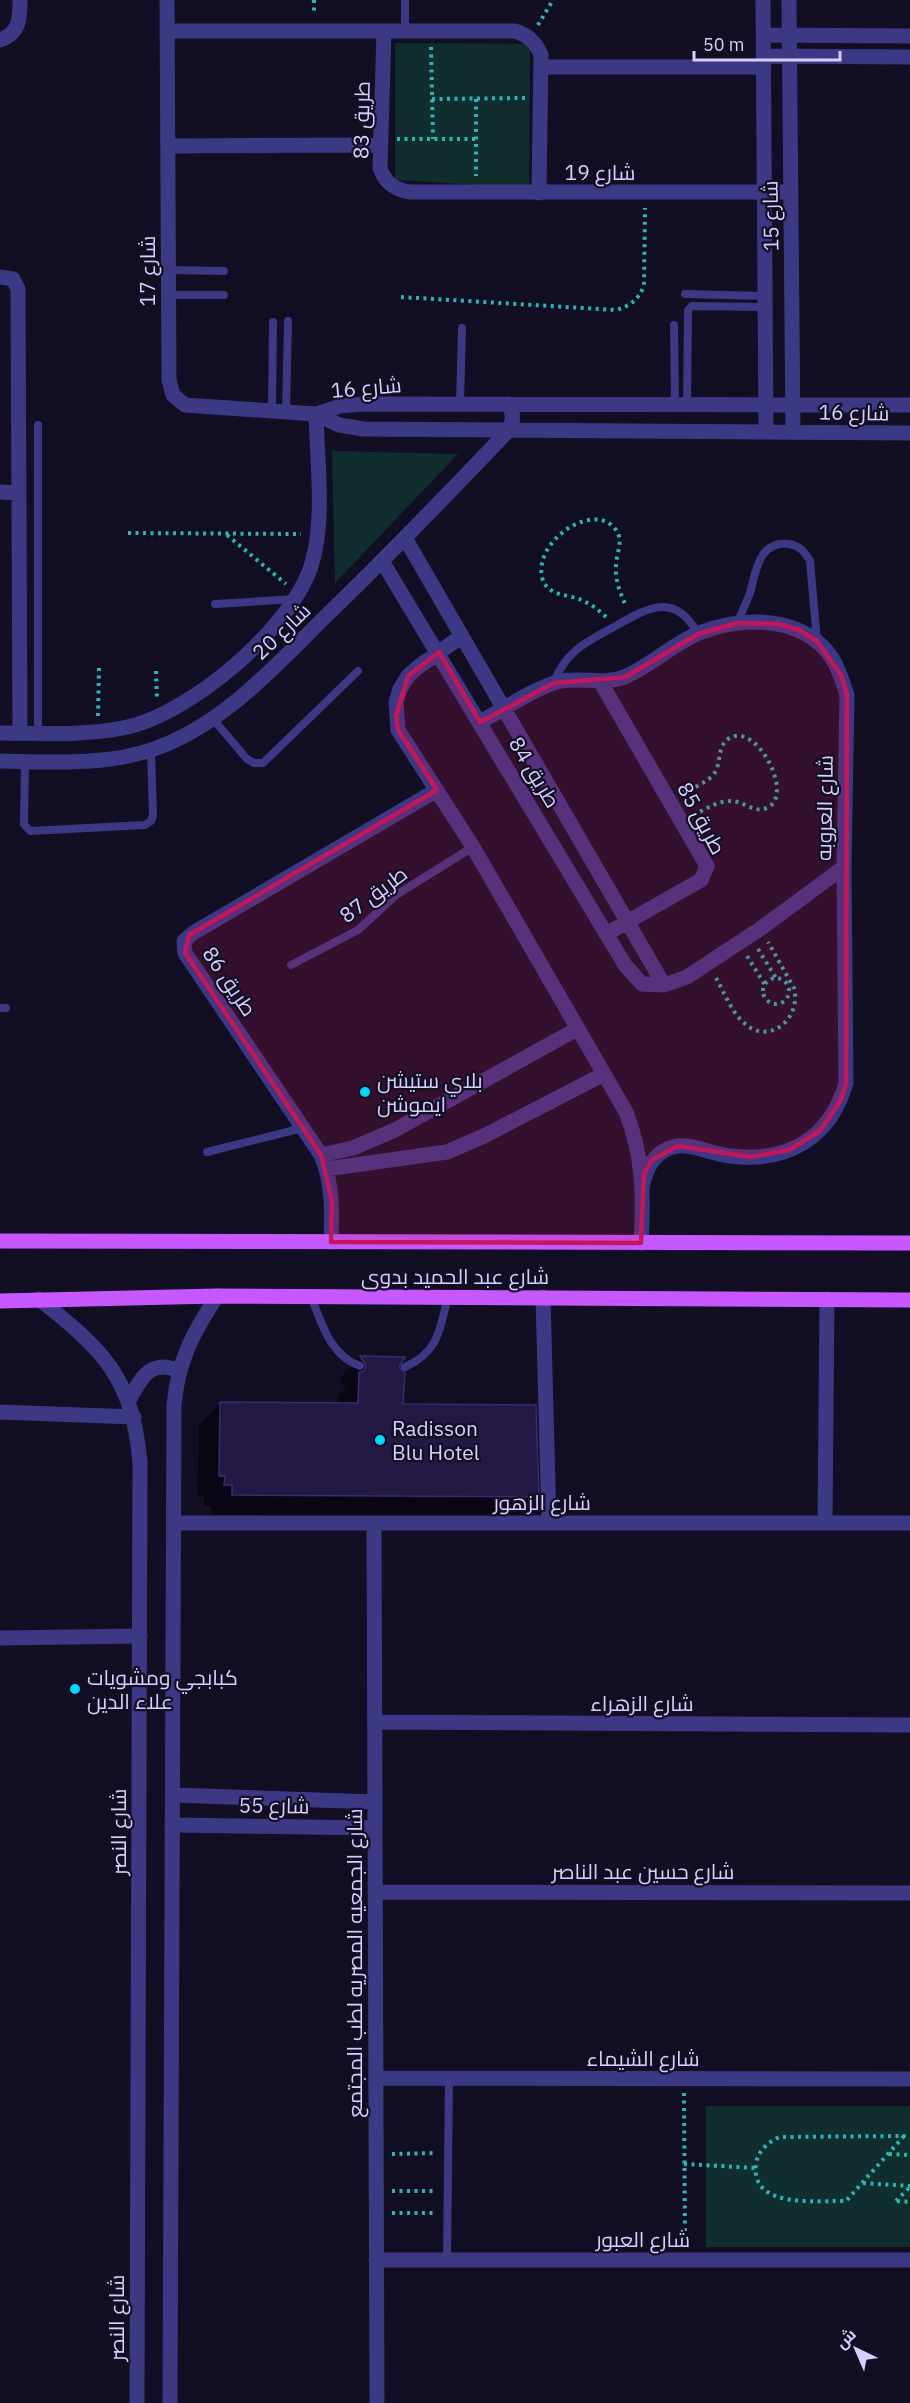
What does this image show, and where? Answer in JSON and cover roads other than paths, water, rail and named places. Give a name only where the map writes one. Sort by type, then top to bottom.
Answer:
[{"type":"main road","name":"شارع عبد الحميد بدوى","points":[[0,1241],[910,1243]]},
{"type":"main road","name":"شارع عبد الحميد بدوى","points":[[0,1300],[217,1296],[910,1300]]},
{"type":"street","points":[[0,40],[8,37],[18,27],[20,0]]},
{"type":"street","name":"شارع 17","points":[[167,0],[168,380],[173,395],[178,401],[193,408],[316,414]]},
{"type":"street","name":"شارع 15","points":[[763,0],[766,432]]},
{"type":"street","name":"شارع 15","points":[[789,0],[793,432]]},
{"type":"street","name":"طريق 83","points":[[384,31],[382,174],[391,185],[410,192]]},
{"type":"street","points":[[167,32],[515,31],[531,38],[538,45],[542,67],[539,192]]},
{"type":"street","points":[[763,35],[910,36]]},
{"type":"street","points":[[542,67],[763,61],[789,56],[910,57]]},
{"type":"street","points":[[168,146],[381,142]]},
{"type":"street","name":"شارع 19","points":[[410,192],[791,192]]},
{"type":"street","points":[[0,277],[13,279],[18,288],[20,733]]},
{"type":"street","points":[[508,404],[512,410],[513,421],[508,431]]},
{"type":"street","name":"شارع 16","points":[[316,414],[340,406],[352,405],[910,405]]},
{"type":"street","name":"شارع 16","points":[[316,414],[351,428],[910,434]]},
{"type":"street","name":"شارع 20","points":[[0,733],[98,731],[123,728],[158,717],[190,698],[252,650],[296,596],[312,564],[318,534],[316,414]]},
{"type":"street","name":"شارع 20","points":[[0,761],[98,760],[151,750],[169,744],[213,718],[271,670],[405,538],[508,431]]},
{"type":"street","points":[[0,492],[19,493]]},
{"type":"street","name":"طريق 84","points":[[405,538],[664,985]]},
{"type":"street","name":"طريق 84","points":[[382,561],[439,652],[625,965],[642,984],[664,985]]},
{"type":"street","name":"شارع العروبه","points":[[480,722],[554,683],[577,680],[600,681],[625,676],[698,634],[737,623],[779,624],[799,630],[817,641],[831,657],[841,675],[847,695],[844,867],[846,1083],[841,1100],[832,1117],[806,1142],[771,1154],[751,1157],[731,1156],[678,1146],[664,1151],[652,1160],[644,1174],[642,1188]]},
{"type":"street","points":[[462,636],[408,676],[400,688],[396,716],[398,730],[473,847],[626,1112],[633,1130],[640,1165],[641,1243]]},
{"type":"street","points":[[252,650],[271,670]]},
{"type":"street","name":"طريق 85","points":[[600,681],[706,861],[705,876],[697,883],[606,933]]},
{"type":"street","name":"طريق 86","points":[[331,1242],[332,1201],[323,1162],[303,1128],[185,953],[184,941],[193,933],[437,790]]},
{"type":"street","points":[[664,985],[687,977],[708,964],[844,867]]},
{"type":"street","points":[[323,1162],[395,1130],[578,1029]]},
{"type":"street","points":[[323,1162],[447,1152],[484,1136],[604,1074]]},
{"type":"street","points":[[170,2403],[174,1405],[179,1371],[192,1335],[217,1296]]},
{"type":"street","points":[[543,1297],[549,1523]]},
{"type":"street","name":"شارع النصر","points":[[39,1299],[94,1346],[119,1380],[134,1417],[141,1461],[137,2403]]},
{"type":"street","points":[[825,1523],[827,1299]]},
{"type":"street","points":[[129,1400],[147,1372],[163,1366],[179,1371]]},
{"type":"street","points":[[0,1412],[134,1417]]},
{"type":"street","name":"شارع الزهور","points":[[174,1523],[910,1523]]},
{"type":"street","name":"شارع الجمعيه المصريه لطب المجتمع","points":[[374,1523],[377,2403]]},
{"type":"street","points":[[0,1638],[140,1636]]},
{"type":"street","name":"شارع الزهراء","points":[[375,1722],[910,1725]]},
{"type":"street","name":"شارع 55","points":[[172,1795],[375,1802]]},
{"type":"street","name":"شارع 55","points":[[172,1824],[375,1828]]},
{"type":"street","name":"شارع حسين عبد الناصر","points":[[375,1892],[910,1893]]},
{"type":"street","name":"شارع الشيماء","points":[[376,2078],[910,2079]]},
{"type":"street","name":"شارع العبور","points":[[376,2260],[910,2260]]},
{"type":"lane","points":[[405,0],[405,31]]},
{"type":"lane","points":[[168,270],[224,272]]},
{"type":"lane","points":[[685,294],[765,301]]},
{"type":"lane","points":[[168,295],[224,295]]},
{"type":"lane","points":[[681,404],[688,310],[692,306],[765,301]]},
{"type":"lane","points":[[279,412],[288,321]]},
{"type":"lane","points":[[273,322],[279,412]]},
{"type":"lane","points":[[674,325],[681,404]]},
{"type":"lane","points":[[460,404],[462,328]]},
{"type":"lane","points":[[38,425],[38,733]]},
{"type":"lane","points":[[737,623],[749,594],[758,562],[764,553],[773,546],[795,545],[805,551],[810,561],[817,641]]},
{"type":"lane","points":[[215,604],[296,596]]},
{"type":"lane","points":[[554,683],[561,666],[572,652],[647,608],[667,608],[686,617],[698,634]]},
{"type":"lane","points":[[213,718],[250,762],[262,763],[358,671]]},
{"type":"lane","points":[[25,762],[24,820],[25,827],[30,831],[145,825],[152,821],[153,815],[151,750]]},
{"type":"lane","name":"طريق 87","points":[[291,965],[358,930],[396,895],[473,847]]},
{"type":"lane","points":[[207,1152],[303,1128]]},
{"type":"lane","points":[[311,1296],[324,1330],[332,1343],[345,1359],[360,1366]]},
{"type":"lane","points":[[405,1367],[418,1361],[429,1352],[436,1341],[448,1296]]},
{"type":"lane","points":[[447,2260],[449,2078]]},
{"type":"place","name":"بلاي ستيشن ايموشن","points":[[365,1092]]},
{"type":"place","name":"Radisson Blu Hotel","points":[[380,1440]]},
{"type":"place","name":"كبابجي ومشويات علاء الدين","points":[[75,1689]]}]
